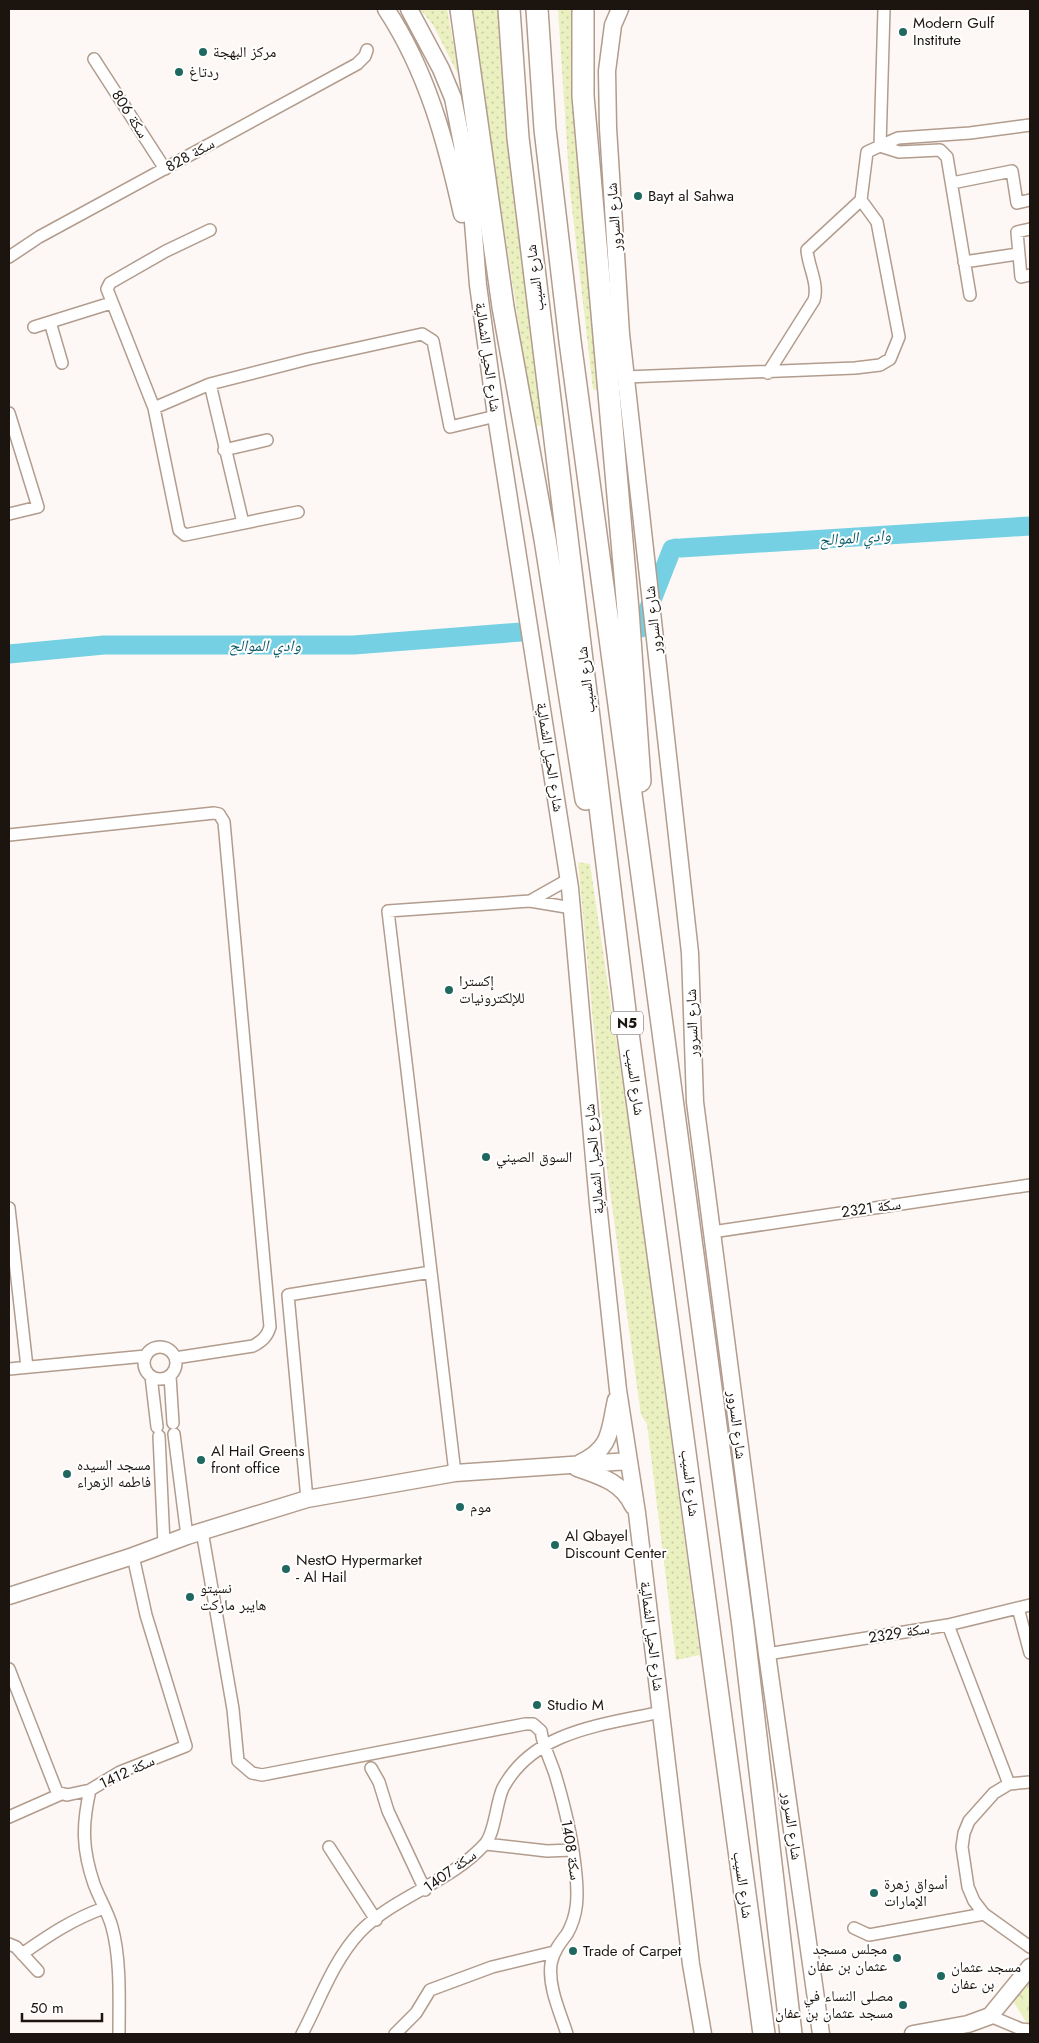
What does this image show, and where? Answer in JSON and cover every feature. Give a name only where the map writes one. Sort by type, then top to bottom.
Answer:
[{"type":"highway","points":[[461,9],[503,307],[545,539],[608,944],[614,978],[625,1011]]},
{"type":"highway","name":"شارع السيب","points":[[509,9],[518,138],[625,1011],[764,2034]]},
{"type":"highway","name":"شارع السيب","points":[[537,9],[545,129],[568,332],[744,1626],[790,2034]]},
{"type":"highway","points":[[586,10],[592,53],[583,96],[639,746],[644,901]]},
{"type":"street","name":"شارع الحيل الشمالية","points":[[386,9],[406,42],[431,98],[446,142],[478,285]]},
{"type":"street","name":"شارع الحيل الشمالية","points":[[409,9],[438,61],[453,98],[462,144],[473,222],[478,285],[496,416],[569,879],[598,1204],[618,1390],[637,1513],[691,1964],[703,2034]]},
{"type":"street","name":"شارع السرور","points":[[620,9],[613,25],[607,71],[609,138],[621,334],[690,953],[695,1102],[767,1654],[821,2034]]},
{"type":"street","points":[[880,146],[884,9]]},
{"type":"street","name":"سكة 828","points":[[10,254],[358,64],[365,56],[367,50]]},
{"type":"street","name":"سكة 806","points":[[94,59],[165,169]]},
{"type":"street","points":[[768,373],[814,300],[817,292],[807,250],[861,200],[867,152],[898,138],[970,133],[1030,125]]},
{"type":"street","points":[[880,146],[899,152],[940,150],[948,157],[970,295]]},
{"type":"street","points":[[952,183],[1012,171],[1017,202],[1030,200]]},
{"type":"street","points":[[626,378],[660,374],[768,373],[880,364],[890,359],[899,337],[877,222],[861,200]]},
{"type":"street","points":[[1030,229],[1017,232],[1021,276],[1030,275]]},
{"type":"street","points":[[210,230],[166,251],[110,283],[107,289],[111,304],[154,408],[181,533],[185,535],[298,512]]},
{"type":"street","points":[[964,262],[1018,254]]},
{"type":"street","points":[[34,327],[111,304]]},
{"type":"street","points":[[50,322],[62,363]]},
{"type":"street","points":[[154,408],[210,384],[308,359],[422,334],[433,341],[450,427],[496,416]]},
{"type":"street","points":[[210,384],[224,450],[243,523]]},
{"type":"street","points":[[9,413],[38,507],[9,514]]},
{"type":"street","points":[[224,450],[268,440]]},
{"type":"street","points":[[9,836],[214,813],[219,814],[224,822],[270,1327],[261,1342],[253,1346],[175,1358]]},
{"type":"street","points":[[530,902],[569,879]]},
{"type":"street","points":[[455,1473],[388,910],[530,902],[572,908]]},
{"type":"street","name":"سكة 2321","points":[[712,1232],[1030,1185]]},
{"type":"street","points":[[9,1208],[13,1285],[27,1367]]},
{"type":"street","points":[[307,1499],[288,1295],[430,1272]]},
{"type":"street","points":[[9,1370],[146,1356],[154,1348],[160,1347],[169,1350],[175,1358],[176,1368],[170,1376],[161,1379],[151,1376]]},
{"type":"street","points":[[146,1356],[145,1367],[151,1376],[158,1431],[164,1544]]},
{"type":"street","points":[[170,1376],[173,1428],[195,1533]]},
{"type":"street","points":[[573,1466],[600,1452],[606,1442],[618,1390]]},
{"type":"street","points":[[9,1596],[133,1556],[195,1533],[307,1499],[455,1473],[629,1461]]},
{"type":"street","points":[[573,1466],[608,1479],[622,1489],[629,1496],[637,1513]]},
{"type":"street","name":"سكة 1408","points":[[195,1533],[233,1709],[238,1761],[243,1767],[262,1775],[525,1724],[533,1724],[541,1731],[543,1745],[564,1806],[576,1875],[578,1910],[568,1932],[554,1952],[551,1975],[567,2034]]},
{"type":"street","name":"سكة 1412","points":[[119,2034],[117,1971],[112,1927],[94,1884],[84,1851],[83,1822],[90,1790],[120,1772],[186,1746],[146,1615],[133,1556]]},
{"type":"street","name":"سكة 2329","points":[[767,1654],[948,1625],[1030,1605]]},
{"type":"street","points":[[1018,1608],[1030,1653]]},
{"type":"street","points":[[948,1625],[1010,1784]]},
{"type":"street","points":[[9,1669],[57,1792],[60,1794]]},
{"type":"street","name":"سكة 1407","points":[[302,2034],[335,1965],[360,1932],[376,1920],[440,1881],[486,1844],[503,1788],[522,1761],[543,1745],[571,1733],[661,1712]]},
{"type":"street","points":[[371,1768],[379,1782],[388,1811],[425,1890]]},
{"type":"street","points":[[1030,1782],[1010,1784],[994,1793],[969,1821],[964,1833],[962,1847],[968,1886],[974,1902],[984,1914],[1030,1947]]},
{"type":"street","points":[[9,1817],[60,1794],[74,1794],[90,1790]]},
{"type":"street","points":[[486,1844],[547,1851],[572,1850]]},
{"type":"street","points":[[329,1847],[376,1920]]},
{"type":"street","points":[[22,1954],[56,1930],[80,1917],[104,1908]]},
{"type":"street","points":[[854,1928],[869,1935],[984,1914]]},
{"type":"street","points":[[9,1944],[16,1947],[38,1971]]},
{"type":"street","points":[[395,2034],[416,2013],[430,1990],[492,1967],[554,1952]]},
{"type":"street","points":[[913,2034],[979,2021],[990,2016],[1030,1967]]},
{"type":"street","points":[[990,2016],[1022,2029],[1030,2030]]},
{"type":"green space","points":[[420,9],[447,9],[460,78],[433,25]]},
{"type":"green space","points":[[473,9],[498,9],[525,283],[543,419],[541,426],[534,425],[484,96]]},
{"type":"green space","points":[[558,9],[571,9],[577,148],[601,392],[593,389],[570,191]]},
{"type":"green space","points":[[578,862],[590,864],[632,1146],[700,1655],[676,1660],[647,1424],[641,1415],[607,1170]]},
{"type":"green space","points":[[1030,1974],[1030,2025],[1028,2025],[1011,1998]]},
{"type":"waterway","name":"وادي الموالح","points":[[681,548],[1030,526]]},
{"type":"waterway","name":"وادي الموالح","points":[[641,628],[672,549],[676,548]]},
{"type":"waterway","name":"وادي الموالح","points":[[9,654],[104,645],[354,645],[521,632]]},
{"type":"place","name":"Modern Gulf Institute","points":[[903,32]]},
{"type":"place","name":"مركز البهجة","points":[[203,52]]},
{"type":"place","name":"ردتاغ","points":[[179,72]]},
{"type":"place","name":"Bayt al Sahwa","points":[[638,196]]},
{"type":"place","name":"إكسترا للإلكترونيات","points":[[449,990]]},
{"type":"place","name":"السوق الصيني","points":[[486,1157]]},
{"type":"place","name":"Al Hail Greens front office","points":[[201,1460]]},
{"type":"place","name":"مسجد السيده فاطمه الزهراء","points":[[67,1474]]},
{"type":"place","name":"موم","points":[[460,1507]]},
{"type":"place","name":"Al Qbayel Discount Center","points":[[555,1545]]},
{"type":"place","name":"NestO Hypermarket - Al Hail","points":[[286,1569]]},
{"type":"place","name":"نسيتو هايبر ماركت","points":[[190,1597]]},
{"type":"place","name":"Studio M","points":[[537,1705]]},
{"type":"place","name":"أسواق زهرة الإمارات","points":[[874,1893]]},
{"type":"place","name":"Trade of Carpet","points":[[573,1951]]},
{"type":"place","name":"مجلس مسجد عثمان بن عفان","points":[[897,1958]]},
{"type":"place","name":"مسجد عثمان بن عفان","points":[[941,1976]]},
{"type":"place","name":"مصلى النساء في مسجد عثمان بن عفان","points":[[903,2005]]}]
